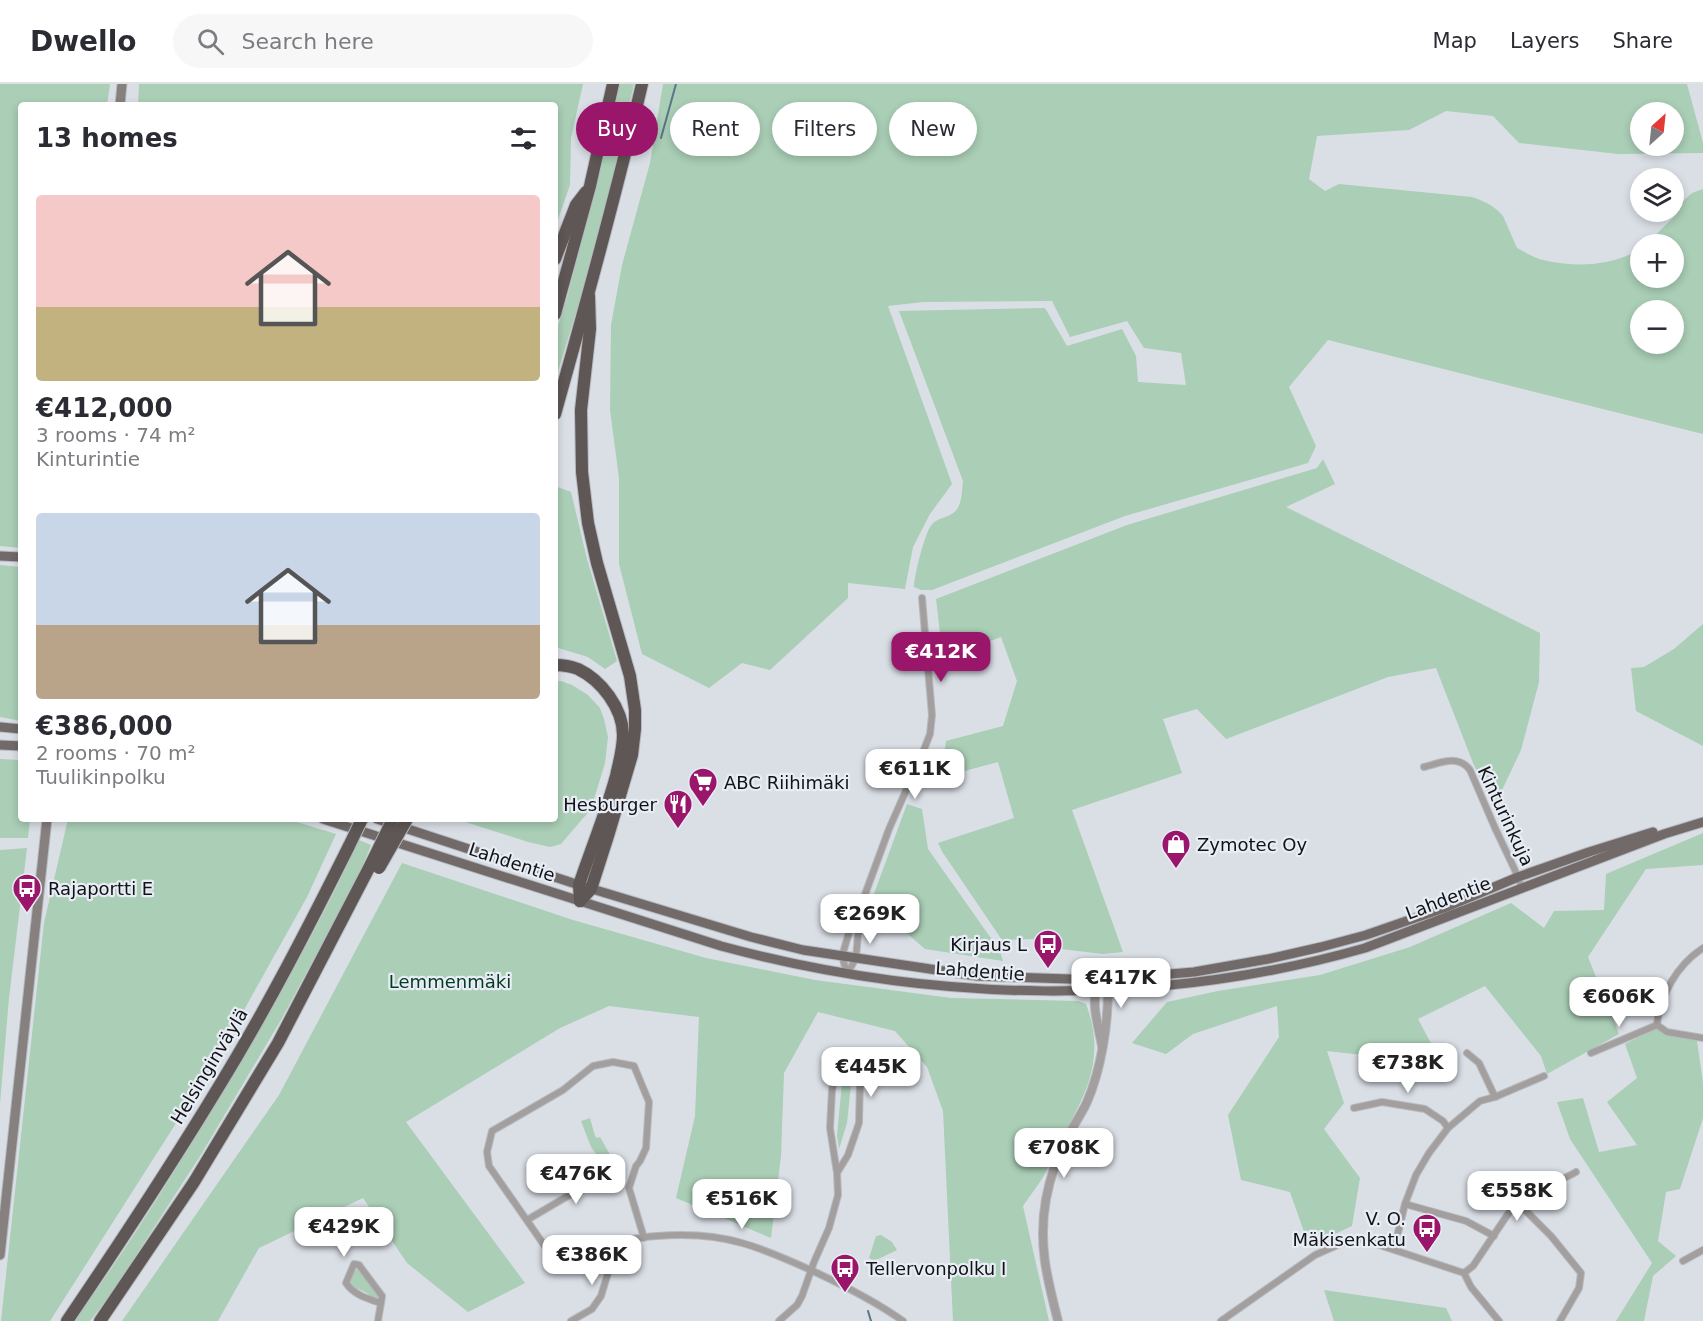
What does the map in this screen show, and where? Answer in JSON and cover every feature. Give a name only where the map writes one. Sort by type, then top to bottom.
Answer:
[{"type":"highway","points":[[558,303],[590,186],[613,84]]},
{"type":"highway","points":[[558,404],[589,296],[642,84]]},
{"type":"highway","points":[[558,251],[576,205],[590,186]]},
{"type":"highway","points":[[580,901],[624,784],[632,755],[635,729],[630,676],[597,563],[588,523],[582,472],[581,410],[590,329],[589,296]]},
{"type":"highway","points":[[558,665],[577,669],[603,688],[615,707],[623,735],[621,756],[585,887]]},
{"type":"highway","name":"Helsinginväylä","points":[[67,1321],[171,1165],[221,1083],[292,957],[361,822]]},
{"type":"highway","points":[[375,866],[392,822]]},
{"type":"highway","points":[[100,1321],[194,1182],[278,1042],[357,894],[405,822]]},
{"type":"main road","points":[[120,102],[122,84]]},
{"type":"main road","points":[[0,556],[18,557]]},
{"type":"main road","points":[[0,727],[18,729]]},
{"type":"main road","points":[[0,745],[18,746]]},
{"type":"main road","name":"Lahdentie","points":[[386,822],[585,887],[803,950],[977,976],[1100,980],[1194,972],[1321,948],[1444,908],[1518,877],[1589,852],[1703,816]]},
{"type":"main road","points":[[0,1255],[47,822]]},
{"type":"main road","name":"Lahdentie","points":[[332,822],[732,949],[847,974],[912,983],[1018,992],[1108,990],[1229,979],[1316,962],[1365,948],[1664,834],[1703,822]]},
{"type":"street","points":[[847,974],[842,956],[851,926],[930,734],[931,704],[922,598]]},
{"type":"street","name":"Kinturinkuja","points":[[1424,767],[1449,760],[1466,765],[1522,888]]},
{"type":"street","points":[[847,974],[856,958],[860,908]]},
{"type":"street","points":[[1657,1025],[1663,996],[1677,972],[1703,948]]},
{"type":"street","points":[[1058,1321],[1045,1273],[1043,1224],[1046,1198],[1058,1157],[1094,1085],[1107,1022],[1108,990],[1100,980],[1095,990],[1095,1002],[1102,1046]]},
{"type":"street","points":[[1657,1025],[1667,1032],[1703,1038]]},
{"type":"street","points":[[1591,1053],[1657,1025]]},
{"type":"street","points":[[1467,1053],[1479,1063],[1495,1097]]},
{"type":"street","points":[[644,1238],[629,1188],[636,1166],[646,1148],[649,1102],[633,1066],[613,1062],[593,1066],[563,1090],[492,1131],[487,1152],[489,1166],[551,1255],[557,1260],[602,1246],[644,1238],[695,1236],[719,1238],[763,1249],[810,1270],[876,1302],[903,1321]]},
{"type":"street","points":[[779,1321],[797,1305],[835,1210],[837,1173],[830,1128],[832,1090],[835,1075],[843,1071],[859,1075],[859,1123],[848,1155],[837,1173]]},
{"type":"street","points":[[1394,1249],[1405,1204],[1420,1166],[1448,1128],[1480,1101],[1544,1076]]},
{"type":"street","points":[[1354,1108],[1382,1102],[1425,1109],[1443,1121],[1448,1128]]},
{"type":"street","points":[[1464,1273],[1473,1266],[1512,1208],[1531,1193],[1576,1172]]},
{"type":"street","points":[[527,1220],[573,1193],[617,1174]]},
{"type":"street","points":[[1518,1203],[1551,1236],[1581,1273],[1579,1288],[1560,1321]]},
{"type":"street","points":[[1405,1204],[1466,1221],[1494,1236]]},
{"type":"street","points":[[1221,1321],[1315,1255],[1349,1239],[1361,1239],[1464,1273],[1471,1287],[1499,1321]]},
{"type":"street","points":[[572,1321],[592,1309],[601,1296],[608,1273],[602,1246]]},
{"type":"street","points":[[1683,1261],[1703,1250]]},
{"type":"street","points":[[378,1321],[381,1303],[382,1296],[380,1291],[359,1265],[354,1264],[346,1283],[349,1288],[356,1294],[381,1303]]},
{"type":"green space","points":[[0,84],[110,84],[107,102],[18,102],[18,548],[0,546]]},
{"type":"green space","points":[[139,84],[583,84],[579,102],[576,102],[576,116],[571,138],[570,185],[558,219],[558,102],[138,102]]},
{"type":"green space","points":[[617,84],[634,84],[630,102],[613,102]]},
{"type":"green space","points":[[663,84],[1687,84],[1703,143],[1703,153],[1684,153],[1684,102],[1630,102],[1630,154],[1519,143],[1493,116],[1446,111],[1409,130],[1317,136],[1309,179],[1325,191],[1339,184],[1472,197],[1481,200],[1503,216],[1517,248],[1543,260],[1581,265],[1606,262],[1630,255],[1630,288],[1684,288],[1684,234],[1656,234],[1669,222],[1684,222],[1684,200],[1692,193],[1703,189],[1703,434],[1328,340],[1289,387],[1316,446],[1308,463],[1125,516],[932,590],[921,590],[914,587],[914,582],[928,532],[933,523],[957,509],[961,500],[963,481],[899,311],[1045,308],[1067,346],[1122,329],[1136,356],[1138,382],[1186,385],[1181,353],[1144,348],[1127,321],[1070,337],[1052,301],[923,302],[888,306],[952,484],[930,514],[913,547],[905,589],[848,583],[848,598],[770,670],[742,663],[709,688],[642,654],[619,564],[619,478],[610,410],[611,325],[622,265],[651,156],[658,156],[658,114]]},
{"type":"green space","points":[[602,156],[618,156],[581,297],[558,371],[558,326],[568,294]]},
{"type":"green space","points":[[1323,459],[1335,484],[1286,507],[1540,633],[1539,682],[1521,750],[1494,807],[1473,763],[1436,668],[1388,677],[1226,739],[1197,709],[1163,719],[1182,773],[1072,810],[1123,952],[1103,954],[1061,949],[1032,939],[1002,940],[938,843],[1014,818],[998,762],[935,779],[944,757],[946,741],[1003,726],[1017,681],[1001,637],[943,659],[936,599],[1127,525],[1317,468]]},
{"type":"green space","points":[[558,487],[571,492],[587,559],[617,661],[605,669],[588,657],[558,648]]},
{"type":"green space","points":[[0,565],[18,567],[18,720],[0,717]]},
{"type":"green space","points":[[1703,624],[1703,746],[1636,711],[1631,668],[1644,667],[1674,649]]},
{"type":"green space","points":[[558,681],[561,681],[588,695],[600,708],[608,737],[605,763],[591,809],[561,844],[550,847],[465,822],[558,822]]},
{"type":"green space","points":[[0,759],[18,760],[18,822],[30,822],[28,838],[0,838]]},
{"type":"green space","points":[[907,804],[922,809],[928,849],[1000,951],[1003,961],[925,949],[871,902]]},
{"type":"green space","points":[[67,822],[297,822],[336,834],[307,897],[215,1062],[50,1321],[1,1321],[44,923]]},
{"type":"green space","points":[[1703,833],[1703,865],[1646,869],[1588,957],[1619,1034],[1547,1074],[1541,1056],[1485,986],[1418,1019],[1442,1064],[1327,1051],[1344,1103],[1324,1129],[1360,1178],[1352,1226],[1309,1246],[1290,1192],[1241,1180],[1228,1115],[1279,1037],[1277,1006],[1193,1034],[1166,1054],[1132,1043],[1167,1002],[1218,991],[1320,975],[1410,947],[1511,903],[1544,928],[1554,911],[1604,910],[1606,874]]},
{"type":"green space","points":[[359,840],[371,845],[359,875],[281,1020],[202,1153],[113,1291],[90,1321],[74,1321],[147,1214],[234,1072],[309,941]]},
{"type":"green space","points":[[27,848],[9,998],[0,1104],[0,850]]},
{"type":"green space","name":"Lemmenmäki","points":[[402,863],[573,920],[706,958],[815,980],[951,998],[1078,1001],[1086,1004],[1092,1023],[1094,1041],[1091,1074],[1079,1105],[1042,1179],[1023,1206],[1049,1321],[953,1321],[943,1111],[927,1067],[895,1031],[818,1012],[784,1073],[781,1156],[771,1238],[676,1198],[695,1116],[699,1017],[609,1006],[560,1028],[406,1122],[525,1283],[468,1312],[407,1263],[363,1198],[259,1248],[218,1321],[122,1321],[279,1095]]},
{"type":"green space","points":[[1657,1028],[1697,1041],[1703,1083],[1703,1118],[1680,1189],[1666,1192],[1658,1241],[1676,1256],[1653,1276],[1644,1321],[1616,1321],[1652,1263],[1570,1139],[1557,1102],[1583,1098],[1599,1152],[1637,1145],[1607,1102],[1637,1078],[1625,1044]]},
{"type":"green space","points":[[849,1079],[851,1084],[847,1123],[839,1149],[837,1136],[842,1082]]},
{"type":"green space","points":[[590,1118],[595,1136],[600,1137],[613,1160],[604,1165],[591,1147],[581,1121]]},
{"type":"green space","points":[[881,1235],[892,1242],[897,1250],[874,1261],[869,1258],[876,1236]]},
{"type":"green space","points":[[358,1269],[379,1296],[378,1298],[374,1299],[350,1286],[350,1277]]},
{"type":"green space","points":[[1324,1290],[1446,1308],[1452,1321],[1334,1321]]},
{"type":"waterway","points":[[661,138],[676,84]]},
{"type":"waterway","points":[[868,1311],[871,1321]]},
{"type":"place","name":"ABC Riihimäki","points":[[703,808]]},
{"type":"place","name":"Hesburger","points":[[678,830]]},
{"type":"place","name":"Zymotec Oy","points":[[1176,870]]},
{"type":"place","name":"Rajaportti E","points":[[27,914]]},
{"type":"place","name":"Kirjaus L","points":[[1048,970]]},
{"type":"place","name":"V. O. Mäkisenkatu","points":[[1427,1254]]},
{"type":"place","name":"Tellervonpolku I","points":[[845,1294]]}]
